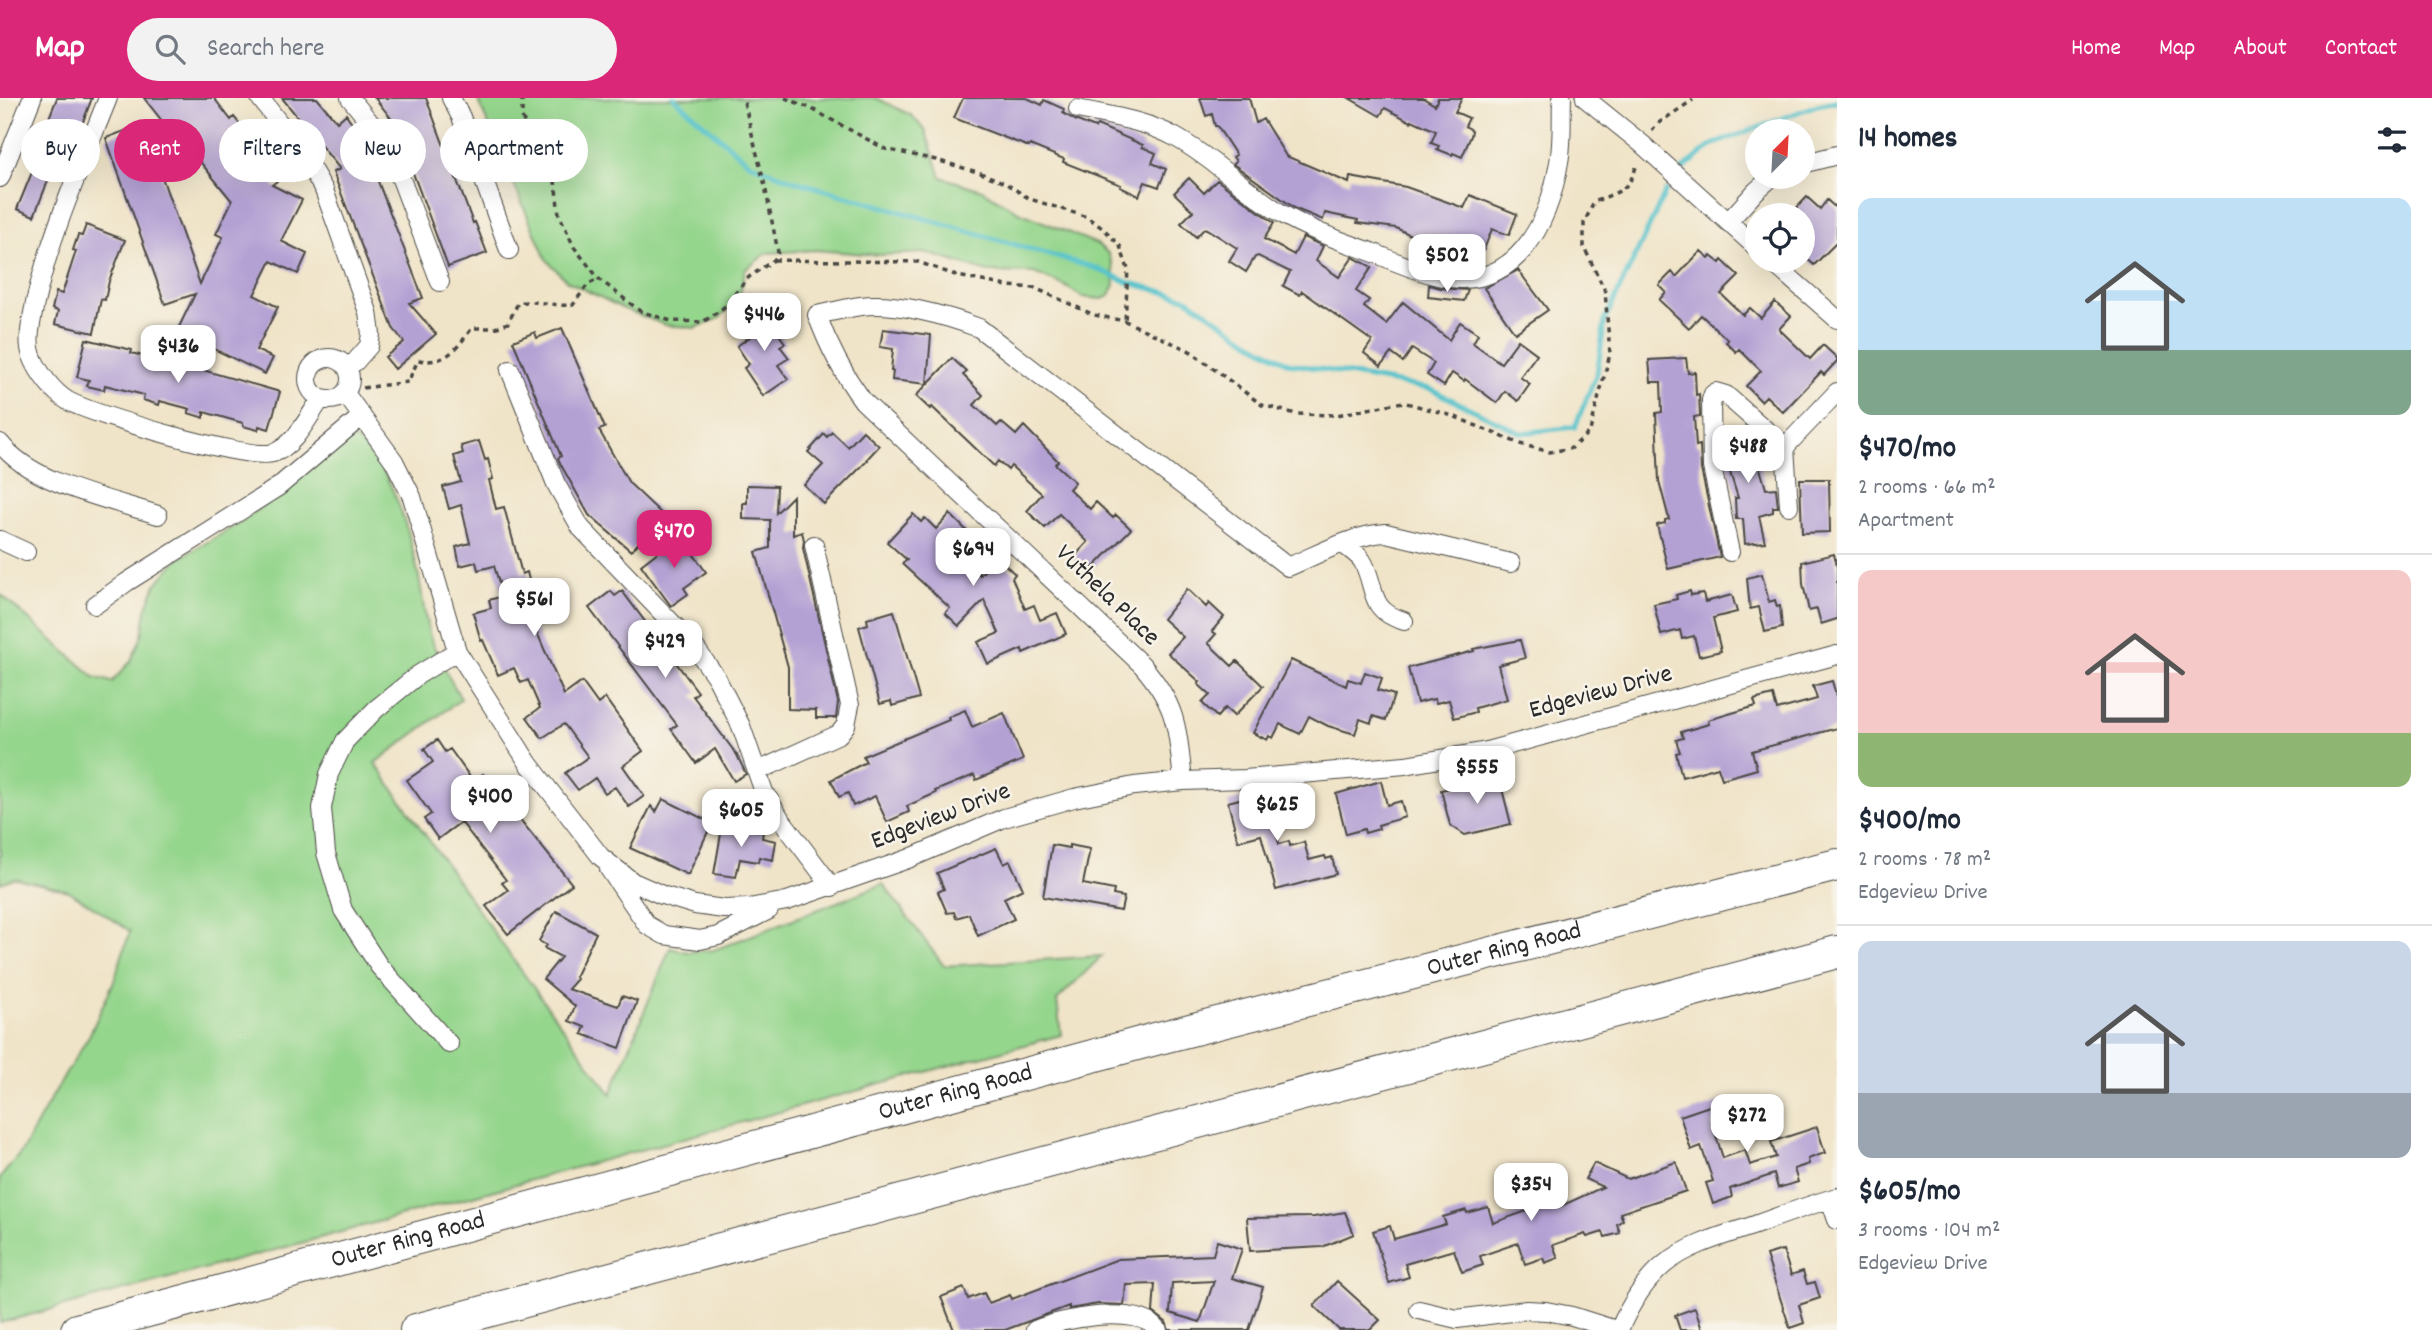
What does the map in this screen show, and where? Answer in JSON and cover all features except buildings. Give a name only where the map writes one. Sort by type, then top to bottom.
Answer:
[{"type":"highway","name":"Outer Ring Road","points":[[77,1330],[1159,1038],[1837,865]]},
{"type":"highway","points":[[416,1330],[1837,952]]},
{"type":"street","points":[[0,178],[32,98]]},
{"type":"street","points":[[108,98],[55,227],[39,287],[30,327],[31,354],[44,379],[66,400],[92,411],[218,447],[254,454],[272,454],[291,443],[321,399]]},
{"type":"street","points":[[260,98],[303,154],[324,190],[368,312],[371,334],[369,346],[355,362],[347,381],[337,399],[321,399],[313,393],[308,381],[312,368],[323,360],[330,359],[347,381]]},
{"type":"street","points":[[350,98],[377,131],[395,163],[440,282]]},
{"type":"street","points":[[451,98],[461,117],[509,250]]},
{"type":"street","points":[[1078,109],[1133,121],[1174,136],[1281,213],[1327,235],[1443,277],[1470,277],[1491,274],[1517,258],[1537,234],[1551,198],[1560,160],[1562,98]]},
{"type":"street","points":[[1585,98],[1642,144],[1745,237]]},
{"type":"street","points":[[1602,98],[1615,122]]},
{"type":"street","points":[[1815,161],[1837,155]]},
{"type":"street","points":[[1728,222],[1758,189]]},
{"type":"street","points":[[1785,273],[1837,319]]},
{"type":"street","name":"Vuthela Place","points":[[1184,781],[1172,707],[1158,684],[1142,665],[863,401],[830,351],[817,315],[863,305],[912,309],[951,317],[979,328],[1288,568],[1343,544]]},
{"type":"street","points":[[510,370],[556,484],[581,528],[694,646],[716,677],[741,726],[764,792],[780,818],[832,887]]},
{"type":"street","name":"Edgeview Drive","points":[[347,381],[362,416],[394,461],[412,497],[457,651],[529,764],[601,857],[633,882],[662,895],[695,905],[724,909],[749,908],[787,901],[908,859],[1016,815],[1074,798],[1134,786],[1405,765],[1488,751],[1837,655]]},
{"type":"street","points":[[1730,552],[1712,467],[1710,437],[1713,394],[1720,392],[1726,396],[1785,447],[1789,506]]},
{"type":"street","points":[[1785,447],[1837,392]]},
{"type":"street","points":[[95,605],[278,487],[362,416]]},
{"type":"street","points":[[0,443],[29,470],[158,515]]},
{"type":"street","points":[[1343,544],[1370,534],[1386,533],[1511,563]]},
{"type":"street","points":[[0,540],[26,552]]},
{"type":"street","points":[[1343,544],[1360,557],[1378,606],[1391,617],[1404,621]]},
{"type":"street","points":[[758,771],[839,734],[849,715],[850,705],[814,545]]},
{"type":"street","points":[[449,1044],[379,966],[343,910],[326,853],[322,808],[329,774],[345,741],[376,709],[418,675],[457,651]]},
{"type":"street","points":[[601,857],[647,925],[664,935],[700,940],[719,936],[787,901]]},
{"type":"street","points":[[1419,1310],[1457,1319],[1527,1310],[1546,1311],[1617,1330],[1647,1282],[1683,1252],[1833,1198],[1837,1220]]},
{"type":"street","points":[[1035,1330],[1070,1318],[1112,1316],[1147,1321],[1158,1330]]},
{"type":"path","points":[[522,98],[522,118],[555,181],[559,214],[574,247],[599,279],[640,311],[671,321],[703,321],[723,308],[749,277],[774,260],[778,252],[743,98]]},
{"type":"path","points":[[785,98],[810,108],[884,149],[981,173],[1005,183],[1030,200],[1087,218],[1105,230],[1120,246],[1128,269],[1125,320]]},
{"type":"path","points":[[774,260],[918,262],[958,276],[1007,286],[1035,288],[1094,315],[1125,320],[1190,351],[1262,405],[1296,414],[1337,415],[1403,402],[1453,416],[1520,444],[1550,452],[1572,447],[1590,431],[1609,354],[1605,291],[1584,247],[1584,223],[1594,202],[1621,193],[1635,174],[1642,144],[1657,124],[1693,100]]},
{"type":"path","points":[[347,381],[361,388],[408,382],[418,360],[441,360],[461,344],[472,328],[495,328],[508,323],[518,303],[528,300],[559,307],[572,305],[587,284],[599,279]]},
{"type":"green space","points":[[477,98],[876,98],[911,115],[925,130],[941,177],[982,190],[1019,212],[1097,244],[1108,253],[1113,266],[1115,285],[1108,297],[1102,299],[1082,297],[1065,286],[1034,273],[988,272],[927,253],[879,255],[815,250],[767,253],[745,270],[739,299],[718,319],[695,328],[665,325],[624,309],[567,281],[546,259],[513,182],[588,182],[588,119],[486,119]]},
{"type":"green space","points":[[350,438],[364,446],[376,460],[396,499],[416,562],[430,636],[461,699],[375,763],[611,1094],[670,948],[688,952],[714,950],[883,884],[944,966],[1102,956],[1057,1000],[1061,1035],[0,1323],[0,1178],[22,1151],[90,1034],[114,981],[130,931],[69,891],[14,878],[0,883],[0,594],[94,677],[112,682],[131,661],[142,636],[146,610],[156,584],[178,559],[242,522],[338,443]]},
{"type":"waterway","points":[[674,98],[749,163],[795,181],[1095,268],[1127,282],[1186,298],[1249,341],[1288,363],[1430,389],[1521,433],[1575,427],[1597,373],[1605,320],[1666,191]]},
{"type":"waterway","points":[[1683,169],[1712,145],[1817,105],[1837,101]]}]
